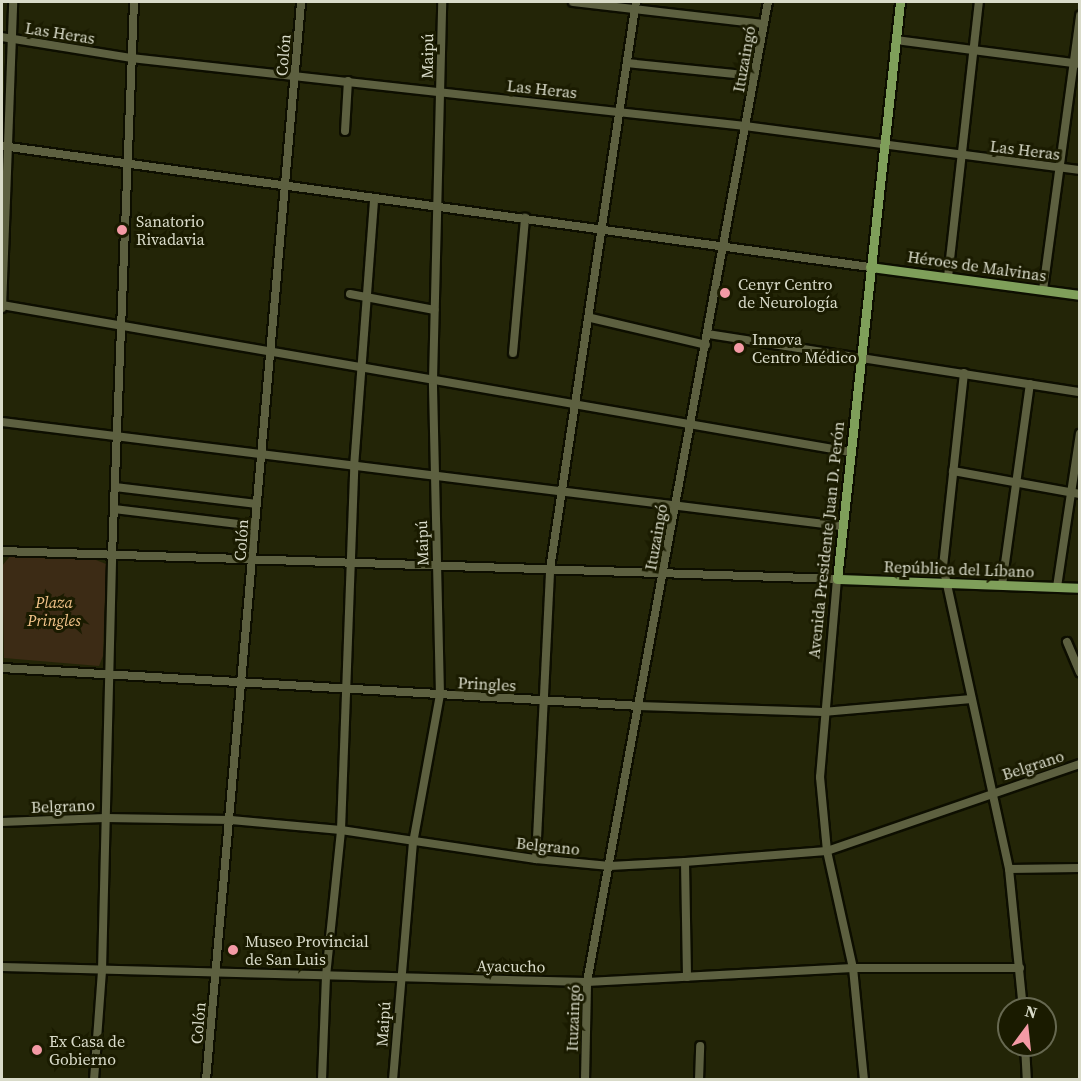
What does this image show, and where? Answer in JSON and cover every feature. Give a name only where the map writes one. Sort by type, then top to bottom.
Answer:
[{"type":"main road","name":"Avenida Presidente Juan D. Perón","points":[[837,579],[900,2]]},
{"type":"main road","name":"Héroes de Malvinas","points":[[870,267],[1080,295]]},
{"type":"main road","name":"República del Líbano","points":[[837,579],[1080,588]]},
{"type":"street","points":[[13,2],[5,146],[2,306],[850,452]]},
{"type":"street","points":[[94,1080],[102,971],[105,818],[112,675],[112,555],[134,2]]},
{"type":"street","name":"Colón","points":[[207,1080],[243,682],[260,456],[302,2]]},
{"type":"street","name":"Maipú","points":[[393,1080],[399,978],[413,843],[440,695],[433,477],[433,381],[442,2]]},
{"type":"street","points":[[573,2],[764,24]]},
{"type":"street","points":[[536,859],[546,701],[550,569],[578,405],[636,2]]},
{"type":"street","name":"Ituzaingó","points":[[585,1080],[587,982],[768,2]]},
{"type":"street","points":[[948,277],[979,2]]},
{"type":"street","points":[[1043,290],[1076,63],[1080,15]]},
{"type":"street","points":[[2,25],[12,27]]},
{"type":"street","name":"Las Heras","points":[[2,37],[132,58],[295,74],[746,126],[1080,170]]},
{"type":"street","points":[[896,40],[1076,63]]},
{"type":"street","points":[[627,63],[754,76]]},
{"type":"street","points":[[345,131],[348,81]]},
{"type":"street","points":[[5,146],[126,165],[870,267]]},
{"type":"street","points":[[322,1080],[326,976],[341,830],[354,467],[374,199]]},
{"type":"street","points":[[513,353],[525,218]]},
{"type":"street","points":[[350,294],[435,310]]},
{"type":"street","points":[[591,318],[706,345]]},
{"type":"street","points":[[708,334],[1080,392]]},
{"type":"street","points":[[964,373],[943,561],[946,584],[1009,868],[1022,997]]},
{"type":"street","points":[[1002,585],[1014,483],[1030,384]]},
{"type":"street","points":[[2,422],[260,456],[841,526]]},
{"type":"street","points":[[1057,587],[1075,493],[1080,434]]},
{"type":"street","points":[[953,471],[1075,493]]},
{"type":"street","points":[[115,487],[257,504]]},
{"type":"street","points":[[114,509],[255,526]]},
{"type":"street","points":[[2,551],[837,579]]},
{"type":"street","points":[[2,559],[15,551]]},
{"type":"street","name":"Avenida Presidente Juan D. Perón","points":[[837,579],[823,712],[820,777],[827,851],[853,968],[864,1080]]},
{"type":"street","points":[[1067,642],[1080,672]]},
{"type":"street","name":"Pringles","points":[[2,668],[639,706],[823,712],[971,699]]},
{"type":"street","name":"Belgrano","points":[[2,822],[105,818],[231,820],[341,830],[413,843],[610,866],[686,862],[827,851],[992,792],[1080,765]]},
{"type":"street","points":[[686,862],[687,977]]},
{"type":"street","points":[[1009,868],[1080,868]]},
{"type":"street","name":"Ayacucho","points":[[2,967],[587,982],[853,968],[1020,968]]},
{"type":"street","points":[[699,1080],[700,1046]]},
{"type":"street","points":[[1026,1057],[1028,1080]]},
{"type":"green space","name":"Plaza Pringles","points":[[11,555],[96,560],[106,564],[103,656],[99,666],[4,658],[2,566]]},
{"type":"place","name":"Sanatorio Rivadavia","points":[[122,230]]},
{"type":"place","name":"Cenyr Centro de Neurología","points":[[725,293]]},
{"type":"place","name":"Innova Centro Médico","points":[[739,348]]},
{"type":"place","name":"Museo Provincial de San Luis","points":[[233,950]]},
{"type":"place","name":"Ex Casa de Gobierno","points":[[37,1050]]}]
